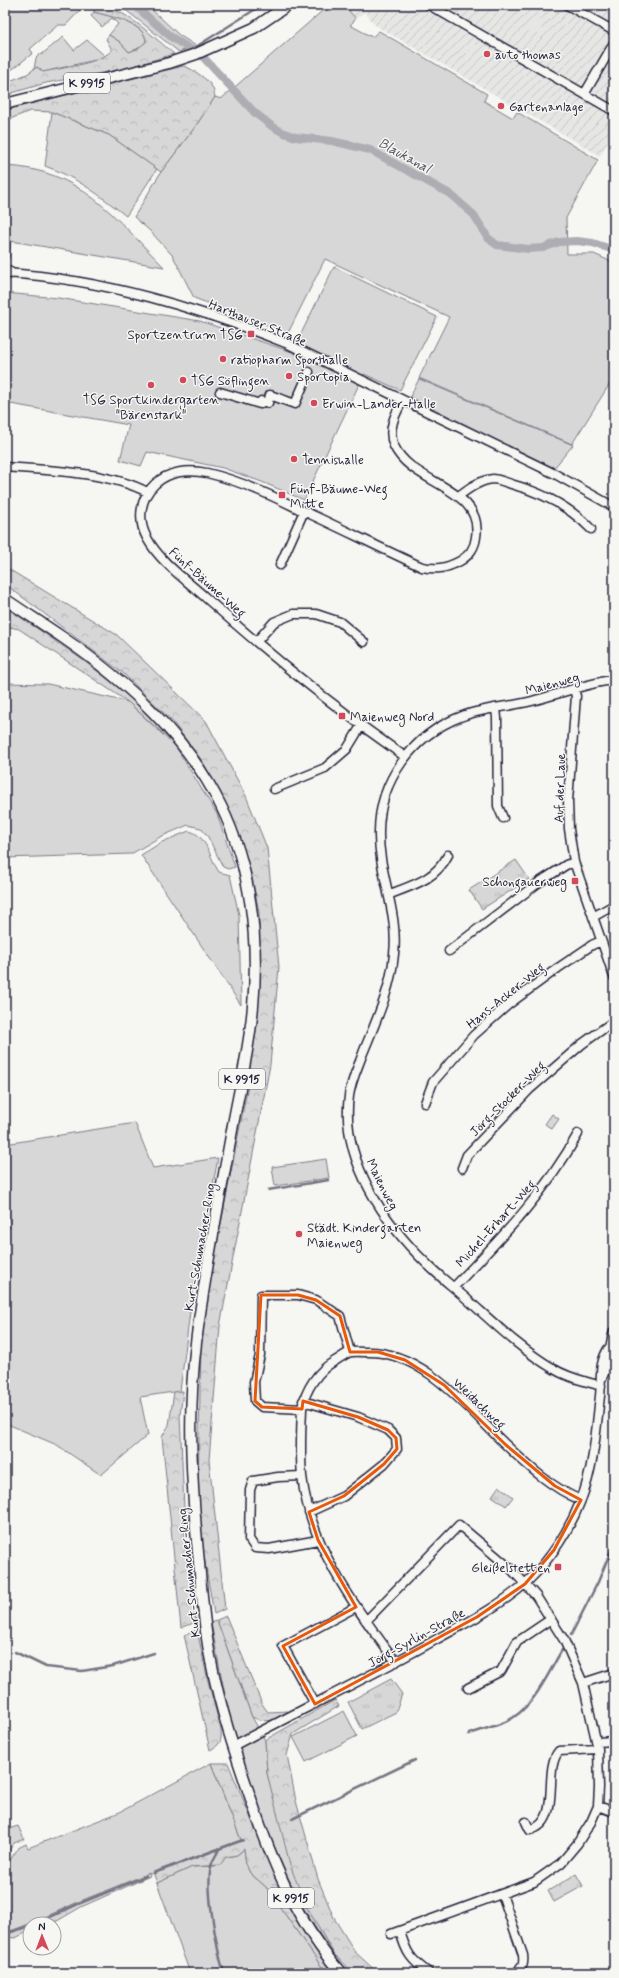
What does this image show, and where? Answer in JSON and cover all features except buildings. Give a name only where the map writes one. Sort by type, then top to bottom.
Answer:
[{"type":"main road","name":"K 9915","points":[[5,104],[169,63],[234,38],[254,28],[287,6]]},
{"type":"main road","name":"Kurt-Schumacher-Ring","points":[[5,599],[65,639],[95,662],[119,681],[166,724],[197,765],[220,805],[235,842],[250,902],[255,951],[253,1009],[195,1345],[192,1410],[194,1509],[202,1601],[210,1655],[233,1746],[264,1838],[281,1879],[321,1948],[341,1973]]},
{"type":"street","points":[[429,5],[585,93],[614,111]]},
{"type":"street","points":[[567,5],[614,31]]},
{"type":"street","points":[[585,93],[614,43]]},
{"type":"street","name":"Harthauser Straße","points":[[7,272],[101,286],[190,308],[288,344],[613,503]]},
{"type":"street","points":[[220,392],[260,404],[261,401],[268,403],[270,395],[295,404],[309,372]]},
{"type":"street","points":[[5,467],[113,479],[133,484],[147,492],[168,476],[180,472],[194,471],[234,481],[304,511],[422,567],[441,569],[462,560],[470,553],[476,543],[476,519],[460,495],[423,476],[409,466],[393,444],[392,426],[394,417],[402,400]]},
{"type":"street","points":[[460,495],[470,487],[481,482],[494,479],[541,494],[581,519],[591,529]]},
{"type":"street","name":"Fünf-Bäume-Weg","points":[[147,492],[141,510],[141,518],[146,537],[153,548],[174,570],[257,641],[280,663],[361,726],[404,756]]},
{"type":"street","points":[[280,566],[304,511]]},
{"type":"street","points":[[257,641],[274,622],[294,614],[316,614],[340,622],[364,642]]},
{"type":"street","name":"Maienweg","points":[[601,1383],[565,1375],[553,1369],[506,1333],[429,1266],[389,1221],[360,1168],[350,1141],[348,1121],[349,1095],[355,1075],[383,1003],[394,954],[394,926],[390,894],[380,857],[379,830],[382,808],[390,783],[404,756],[445,723],[462,716],[531,701],[614,680]]},
{"type":"street","name":"Auf der Laue","points":[[574,690],[576,706],[568,801],[569,829],[574,862],[614,975]]},
{"type":"street","points":[[496,708],[498,718],[498,806],[503,818]]},
{"type":"street","points":[[274,790],[325,768],[347,749],[361,726]]},
{"type":"street","points":[[390,894],[426,880],[437,872],[448,854]]},
{"type":"street","points":[[449,951],[538,883],[566,865],[574,862]]},
{"type":"street","points":[[593,918],[614,905]]},
{"type":"street","name":"Hans-Acker-Weg","points":[[425,1103],[433,1082],[474,1035],[509,1004],[558,968],[592,945],[601,941]]},
{"type":"street","name":"Jörg-Stocker-Weg","points":[[462,1168],[467,1155],[530,1089],[582,1044],[614,1022]]},
{"type":"street","name":"Michel-Erhart-Weg","points":[[454,1287],[527,1210],[564,1159],[578,1134]]},
{"type":"street","points":[[309,1512],[344,1496],[384,1464],[397,1449],[396,1438],[388,1430],[358,1417],[303,1405],[262,1407],[255,1401],[254,1382],[260,1355],[261,1295],[298,1295],[316,1300],[340,1316],[350,1352],[327,1366],[315,1378],[303,1405],[302,1476],[309,1512],[318,1540],[356,1607],[396,1662]]},
{"type":"street","name":"Jörg-Syrlin-Straße","points":[[233,1746],[396,1662],[477,1617],[525,1584],[554,1550],[581,1500],[590,1471],[601,1383],[607,1366],[608,1349],[614,1331]]},
{"type":"street","name":"Weidachweg","points":[[350,1352],[378,1352],[405,1360],[444,1385],[506,1445],[555,1486],[581,1500]]},
{"type":"street","points":[[302,1476],[278,1477],[253,1481],[250,1490],[250,1539],[255,1548],[269,1549],[318,1540]]},
{"type":"street","points":[[366,1621],[459,1525],[511,1569],[536,1596],[551,1619],[564,1640],[583,1683],[597,1745],[600,1787],[598,1806],[591,1822],[577,1844],[561,1863],[534,1882],[391,1934]]},
{"type":"street","points":[[315,1704],[283,1646],[356,1607]]},
{"type":"street","points":[[468,1688],[501,1671],[517,1642],[551,1619]]},
{"type":"street","points":[[583,1683],[614,1673]]},
{"type":"street","points":[[526,1822],[530,1830],[537,1828],[546,1818],[551,1801],[554,1757],[559,1751],[614,1741]]},
{"type":"street","points":[[598,1806],[614,1812]]},
{"type":"street","points":[[502,1894],[523,1955],[524,1964],[521,1970],[515,1973]]},
{"type":"street","points":[[400,1931],[403,1944],[413,1961],[429,1973]]},
{"type":"highlighted area","points":[[261,1295],[298,1295],[316,1300],[340,1316],[350,1352],[378,1352],[405,1360],[444,1385],[506,1445],[555,1486],[581,1500],[554,1550],[525,1584],[477,1617],[315,1704],[283,1646],[356,1607],[318,1540],[309,1512],[344,1496],[384,1464],[397,1449],[396,1438],[388,1430],[358,1417],[303,1401],[302,1409],[262,1407],[255,1401]]},
{"type":"shaded area","points":[[344,5],[614,5],[614,132],[600,156],[375,25],[365,12],[356,19]]},
{"type":"green space","points":[[5,5],[84,6],[66,25],[58,25],[30,49],[33,53],[5,75]]},
{"type":"green space","points":[[103,5],[122,13],[131,19],[174,54],[123,69],[46,83],[5,95],[5,83],[27,74],[37,67],[43,72],[79,65],[105,55],[111,51],[106,39],[109,35],[120,42],[129,52],[137,49],[146,42],[145,35],[134,25],[117,18],[94,12],[94,8]]},
{"type":"green space","points":[[114,5],[147,5],[179,35],[196,46],[179,52],[127,11]]},
{"type":"green space","points":[[329,5],[344,5],[356,19],[350,25],[372,37],[379,31],[487,94],[484,101],[513,118],[517,112],[598,160],[566,218],[567,254],[594,254],[614,263],[614,377],[572,444],[419,378],[449,317],[325,259],[288,333],[194,298],[173,256],[150,231],[134,217],[161,172],[195,127],[215,97],[221,99]]},
{"type":"green space","points":[[94,12],[117,18],[133,25],[144,35],[146,42],[137,49],[129,52],[120,42],[109,35],[118,24],[112,18],[102,27],[91,16]]},
{"type":"green space","points":[[63,37],[74,50],[87,40],[105,56],[95,60],[43,72],[37,67],[34,69],[36,58]]},
{"type":"green space","points":[[183,66],[194,71],[207,81],[213,88],[215,97],[195,127],[161,172],[109,135],[52,112],[30,111],[5,121],[5,110]]},
{"type":"green space","points":[[52,112],[109,135],[157,169],[126,216],[87,187],[56,170],[45,166]]},
{"type":"green space","points":[[5,166],[32,169],[55,176],[76,186],[95,199],[112,214],[164,267],[11,241],[9,259],[5,258]]},
{"type":"green space","name":"TSG Söflingen","points":[[334,267],[437,317],[400,390],[364,374],[304,500],[262,482],[223,468],[147,452],[141,466],[120,460],[129,425],[5,403],[5,293],[58,298],[200,321],[292,352]]},
{"type":"green space","points":[[419,379],[573,445],[554,468],[410,397]]},
{"type":"green space","points":[[5,567],[117,635],[206,721],[246,796],[267,848],[279,967],[270,1065],[220,1326],[209,1460],[225,1609],[214,1614],[201,1540],[198,1486],[201,1346],[210,1280],[248,1085],[259,992],[259,912],[251,873],[229,811],[203,762],[172,721],[124,674],[5,584]]},
{"type":"green space","points":[[5,607],[93,668],[135,702],[171,741],[128,702],[19,629],[5,626]]},
{"type":"green space","points":[[5,683],[48,684],[128,702],[176,747],[217,814],[235,867],[228,869],[223,867],[208,837],[201,828],[188,825],[160,837],[131,854],[5,858]]},
{"type":"green space","points":[[189,831],[195,833],[204,842],[219,872],[230,875],[239,915],[241,1005],[141,855],[162,842]]},
{"type":"green space","points":[[516,860],[529,879],[482,909],[469,890]]},
{"type":"green space","points":[[552,1114],[559,1119],[552,1129],[545,1124]]},
{"type":"green space","points":[[135,1123],[153,1168],[218,1158],[192,1296],[180,1391],[140,1397],[148,1435],[101,1475],[57,1445],[5,1423],[5,1228],[10,1228],[5,1189],[5,1144]]},
{"type":"green space","points":[[326,1159],[329,1178],[275,1186],[272,1167]]},
{"type":"green space","points":[[183,1391],[180,1415],[186,1555],[196,1622],[181,1628],[162,1437],[169,1425],[174,1392]]},
{"type":"green space","points":[[499,1486],[513,1497],[506,1506],[492,1496]]},
{"type":"green space","points":[[226,1616],[262,1704],[268,1712],[288,1711],[288,1715],[275,1720],[266,1721],[252,1717],[217,1620]]},
{"type":"green space","points":[[217,1620],[252,1717],[265,1740],[267,1773],[306,1906],[334,1954],[309,1917],[288,1877],[254,1794],[234,1733],[224,1690],[211,1623]]},
{"type":"green space","points":[[197,1630],[208,1681],[221,1730],[220,1743],[210,1750],[184,1635]]},
{"type":"green space","points":[[391,1679],[402,1694],[396,1712],[362,1729],[348,1702]]},
{"type":"green space","points":[[335,1700],[339,1706],[293,1734],[287,1755],[296,1801],[318,1879],[334,1918],[355,1952],[378,1973],[352,1973],[334,1954],[306,1906],[290,1865],[267,1773],[265,1740]]},
{"type":"green space","points":[[344,1711],[357,1736],[306,1762],[293,1737]]},
{"type":"green space","points":[[211,1763],[241,1840],[123,1884],[47,1916],[22,1916],[22,1927],[5,1933],[5,1868],[18,1848],[26,1844],[28,1848],[120,1812]]},
{"type":"green space","points":[[211,1763],[228,1763],[276,1879],[311,1942],[335,1973],[326,1973],[266,1887],[250,1873],[246,1864],[244,1849],[237,1855],[226,1857],[220,1865],[192,1867],[157,1883],[153,1872],[241,1840]]},
{"type":"green space","points":[[18,1826],[24,1839],[14,1843],[5,1857],[5,1830]]},
{"type":"green space","points":[[244,1849],[246,1864],[250,1873],[266,1887],[326,1973],[190,1973],[157,1883],[192,1867],[215,1866],[226,1857],[237,1855]]},
{"type":"green space","points":[[149,1873],[150,1876],[81,1907],[62,1918],[62,1916],[48,1916]]},
{"type":"green space","points":[[576,1874],[583,1886],[554,1902],[548,1891]]},
{"type":"green space","points":[[22,1927],[22,1935],[15,1938],[5,1937],[5,1933]]},
{"type":"waterway","name":"Blaukanal","points":[[134,5],[171,37],[203,57],[255,113],[273,127],[296,137],[332,141],[370,150],[450,194],[474,215],[488,238],[497,245],[528,249],[543,248],[559,242],[577,241],[593,243],[614,250]]},
{"type":"waterway","name":"Blaukanal","points":[[191,50],[262,5]]},
{"type":"waterway","points":[[268,1190],[329,1180]]},
{"type":"waterway","points":[[571,1635],[598,1582],[614,1543]]},
{"type":"waterway","points":[[469,1734],[505,1722],[524,1709],[545,1681],[562,1650]]},
{"type":"waterway","points":[[15,1652],[46,1667],[82,1671],[113,1666],[154,1653]]},
{"type":"waterway","points":[[292,1819],[415,1760]]},
{"type":"waterway","points":[[154,1873],[243,1840]]},
{"type":"waterway","points":[[219,1849],[212,1863],[210,1873],[210,1901],[215,1934],[224,1973]]},
{"type":"waterway","points":[[52,1916],[146,1876]]},
{"type":"waterway","points":[[5,1934],[22,1929]]},
{"type":"place","name":"auto thomas","points":[[487,54]]},
{"type":"place","name":"Gartenanlage","points":[[501,106]]},
{"type":"place","name":"Sportzentrum TSG","points":[[251,334]]},
{"type":"place","name":"ratiopharm Sporthalle","points":[[223,359]]},
{"type":"place","name":"Sportopia","points":[[289,376]]},
{"type":"place","name":"TSG Söflingen","points":[[183,380]]},
{"type":"place","name":"TSG Sportkindergarten \"Bärenstark\"","points":[[151,385]]},
{"type":"place","name":"Erwin-Lander-Halle","points":[[314,403]]},
{"type":"place","name":"Tennishalle","points":[[294,459]]},
{"type":"place","name":"Fünf-Bäume-Weg Mitte","points":[[282,495]]},
{"type":"place","name":"Maienweg Nord","points":[[342,716]]},
{"type":"place","name":"Schongauerweg","points":[[575,881]]},
{"type":"place","name":"Städt. Kindergarten Maienweg","points":[[299,1234]]},
{"type":"place","name":"Gleißelstetten","points":[[558,1567]]}]
